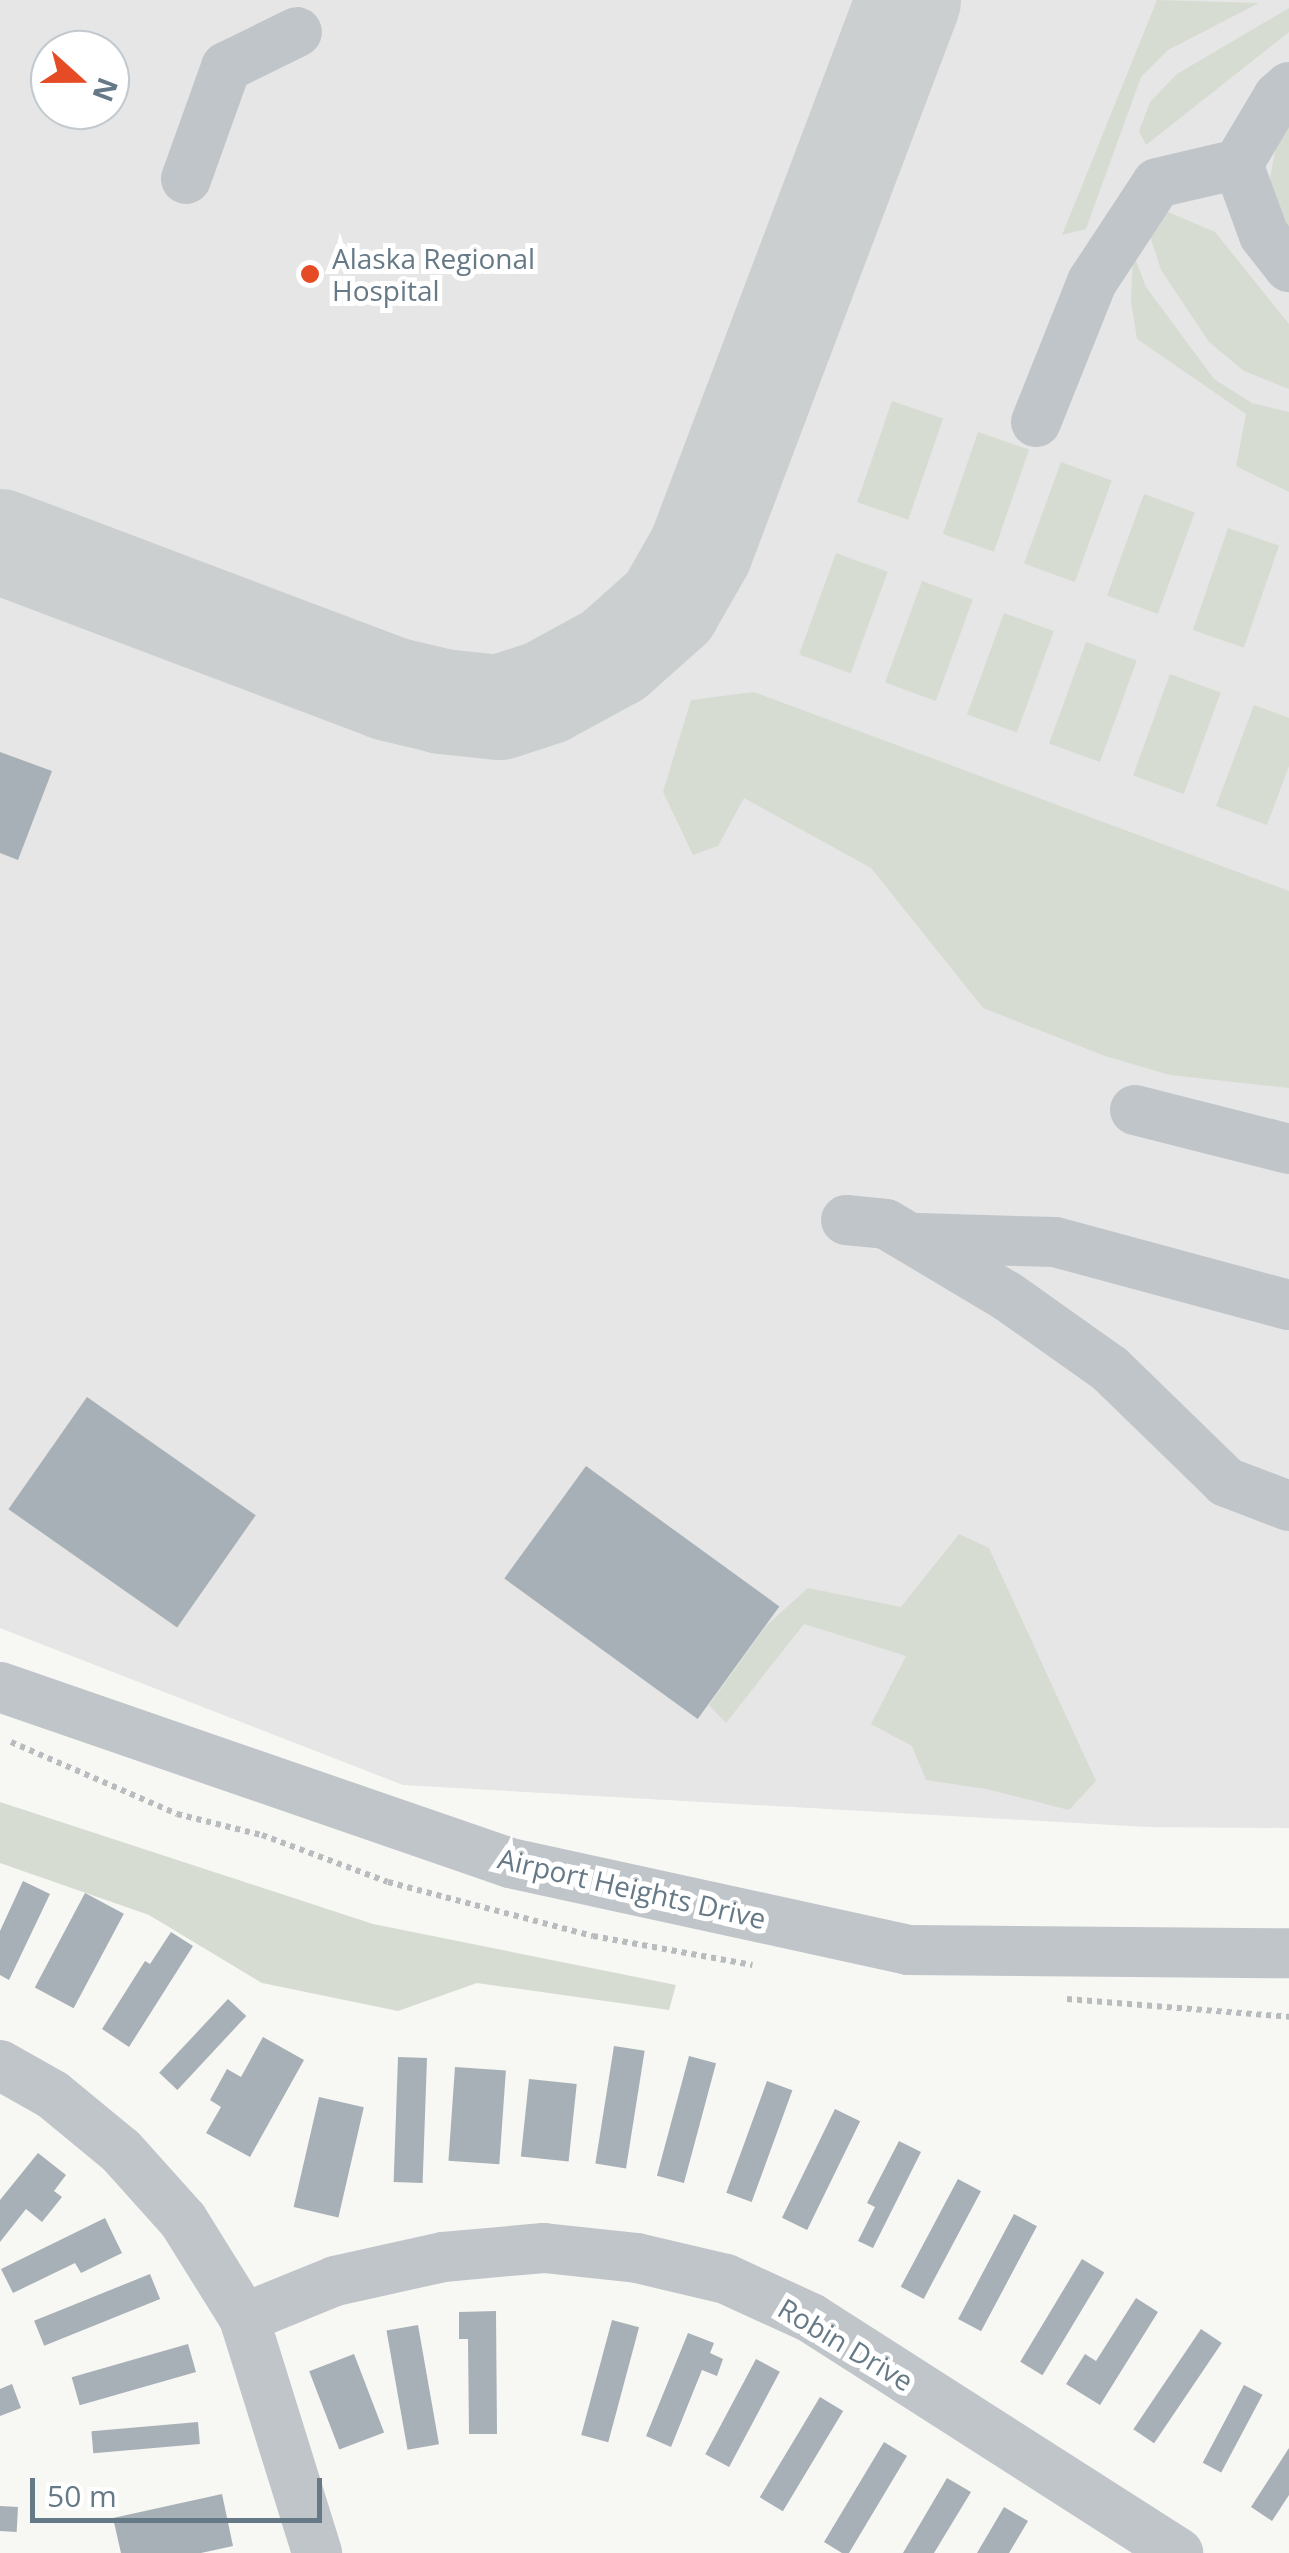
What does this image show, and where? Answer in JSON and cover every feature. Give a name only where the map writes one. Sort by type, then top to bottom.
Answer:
[{"type":"street","points":[[186,179],[226,68],[297,32]]},
{"type":"street","points":[[1036,422],[1092,282],[1157,183],[1238,164],[1278,97],[1289,87]]},
{"type":"street","points":[[1238,164],[1264,235],[1289,267]]},
{"type":"street","points":[[1135,1110],[1289,1149]]},
{"type":"street","points":[[846,1220],[886,1224],[913,1238],[1110,1369],[1226,1482],[1289,1506]]},
{"type":"street","points":[[913,1238],[1054,1242],[1289,1306]]},
{"type":"street","name":"Airport Heights Drive","points":[[0,1687],[510,1863],[908,1950],[1289,1953]]},
{"type":"street","points":[[0,2065],[54,2095],[121,2151],[182,2220],[244,2318],[317,2553]]},
{"type":"street","name":"Robin Drive","points":[[244,2318],[335,2281],[443,2258],[544,2248],[638,2258],[726,2279],[811,2318],[1178,2553]]},
{"type":"shaded area","points":[[0,0],[1289,0],[1289,1828],[1147,1827],[403,1785],[0,1628]]},
{"type":"shaded area","points":[[1157,0],[1259,3],[1168,50],[1141,77],[1086,229],[1062,235]]},
{"type":"shaded area","points":[[1289,8],[1289,32],[1146,145],[1139,131],[1150,102],[1177,74]]},
{"type":"shaded area","points":[[1289,125],[1289,235],[1275,219],[1270,178],[1278,135]]},
{"type":"shaded area","points":[[1168,212],[1215,232],[1289,324],[1289,389],[1244,371],[1209,342],[1161,270],[1150,236],[1153,221]]},
{"type":"shaded area","points":[[1133,253],[1146,287],[1214,379],[1252,403],[1289,412],[1289,492],[1236,466],[1246,414],[1137,339],[1131,301]]},
{"type":"shaded area","points":[[892,401],[943,419],[908,520],[857,502]]},
{"type":"shaded area","points":[[978,432],[1029,450],[994,552],[943,534]]},
{"type":"shaded area","points":[[1061,462],[1112,480],[1075,582],[1024,563]]},
{"type":"shaded area","points":[[1144,494],[1195,512],[1158,614],[1107,595]]},
{"type":"shaded area","points":[[1228,528],[1279,546],[1244,648],[1193,630]]},
{"type":"shaded area","points":[[836,553],[888,572],[851,673],[799,654]]},
{"type":"shaded area","points":[[922,581],[973,599],[936,701],[885,682]]},
{"type":"shaded area","points":[[1004,613],[1054,631],[1017,733],[967,714]]},
{"type":"shaded area","points":[[1086,642],[1137,660],[1100,762],[1049,743]]},
{"type":"shaded area","points":[[1170,674],[1221,692],[1184,794],[1133,775]]},
{"type":"shaded area","points":[[754,692],[1289,891],[1289,1088],[1170,1075],[1105,1056],[983,1008],[871,868],[744,798],[718,846],[693,855],[663,792],[691,700]]},
{"type":"shaded area","points":[[1254,705],[1289,718],[1289,766],[1267,825],[1216,806]]},
{"type":"shaded area","points":[[959,1534],[989,1548],[1096,1781],[1069,1810],[986,1789],[926,1780],[912,1746],[871,1724],[906,1656],[804,1624],[726,1723],[709,1705],[766,1626],[808,1588],[901,1607]]},
{"type":"shaded area","points":[[0,1802],[373,1924],[676,1985],[669,2010],[477,1983],[398,2011],[262,1983],[149,1915],[0,1863]]},
{"type":"building","points":[[0,752],[52,771],[18,860],[0,853]]},
{"type":"building","points":[[87,1397],[256,1515],[177,1627],[8,1509]]},
{"type":"building","points":[[586,1466],[779,1606],[698,1719],[504,1578]]},
{"type":"building","points":[[23,1881],[50,1894],[9,1980],[0,1975],[0,1931]]},
{"type":"building","points":[[85,1893],[124,1914],[74,2008],[35,1987]]},
{"type":"building","points":[[171,1932],[193,1946],[129,2047],[102,2029],[145,1961],[150,1964]]},
{"type":"building","points":[[228,1999],[246,2016],[177,2090],[159,2073]]},
{"type":"building","points":[[263,2037],[304,2060],[250,2157],[206,2133],[221,2107],[210,2100],[227,2069],[241,2077]]},
{"type":"building","points":[[614,2046],[645,2051],[626,2168],[595,2164]]},
{"type":"building","points":[[689,2056],[716,2063],[684,2183],[657,2176]]},
{"type":"building","points":[[398,2057],[427,2058],[423,2183],[394,2182]]},
{"type":"building","points":[[455,2067],[506,2071],[499,2164],[448,2161]]},
{"type":"building","points":[[529,2079],[577,2084],[569,2162],[521,2157]]},
{"type":"building","points":[[767,2081],[792,2090],[752,2202],[726,2193]]},
{"type":"building","points":[[319,2097],[364,2107],[338,2217],[294,2207]]},
{"type":"building","points":[[835,2109],[860,2121],[807,2230],[782,2218]]},
{"type":"building","points":[[899,2141],[921,2152],[873,2248],[858,2241],[875,2207],[867,2203]]},
{"type":"building","points":[[38,2153],[66,2175],[54,2191],[62,2197],[42,2222],[26,2209],[0,2242],[0,2200]]},
{"type":"building","points":[[958,2179],[981,2191],[924,2299],[901,2287]]},
{"type":"building","points":[[1014,2214],[1037,2226],[981,2331],[958,2319]]},
{"type":"building","points":[[105,2218],[122,2253],[81,2273],[75,2263],[13,2293],[1,2269]]},
{"type":"building","points":[[1082,2259],[1104,2272],[1042,2375],[1020,2362]]},
{"type":"building","points":[[150,2274],[160,2299],[44,2346],[34,2321]]},
{"type":"building","points":[[1136,2298],[1158,2312],[1100,2405],[1066,2384],[1085,2354],[1096,2361]]},
{"type":"building","points":[[496,2311],[497,2434],[469,2434],[468,2339],[459,2339],[459,2312]]},
{"type":"building","points":[[612,2320],[639,2327],[608,2442],[581,2435]]},
{"type":"building","points":[[418,2325],[439,2444],[407,2450],[386,2331]]},
{"type":"building","points":[[1201,2329],[1222,2343],[1154,2443],[1133,2429]]},
{"type":"building","points":[[688,2333],[714,2343],[710,2353],[723,2359],[717,2376],[702,2370],[671,2447],[646,2436]]},
{"type":"building","points":[[188,2344],[196,2372],[80,2405],[72,2377]]},
{"type":"building","points":[[354,2354],[384,2432],[339,2450],[309,2371]]},
{"type":"building","points":[[756,2359],[780,2372],[729,2467],[705,2454]]},
{"type":"building","points":[[12,2384],[21,2408],[0,2416],[0,2389]]},
{"type":"building","points":[[1244,2385],[1263,2395],[1221,2473],[1203,2463]]},
{"type":"building","points":[[820,2397],[843,2411],[783,2511],[760,2497]]},
{"type":"building","points":[[198,2422],[200,2444],[93,2453],[91,2431]]},
{"type":"building","points":[[884,2442],[907,2456],[849,2553],[842,2553],[824,2542]]},
{"type":"building","points":[[1289,2448],[1289,2495],[1272,2521],[1251,2507]]},
{"type":"building","points":[[947,2478],[971,2492],[934,2553],[903,2553]]},
{"type":"building","points":[[222,2494],[233,2546],[201,2553],[121,2553],[113,2518]]},
{"type":"building","points":[[0,2506],[18,2507],[17,2532],[0,2531]]},
{"type":"building","points":[[1004,2507],[1028,2521],[1009,2553],[977,2553]]},
{"type":"taxiway","points":[[0,541],[388,688],[442,701],[499,707],[545,692],[613,655],[668,606],[700,550],[908,0]]},
{"type":"place","name":"Alaska Regional Hospital","points":[[310,274]]}]
